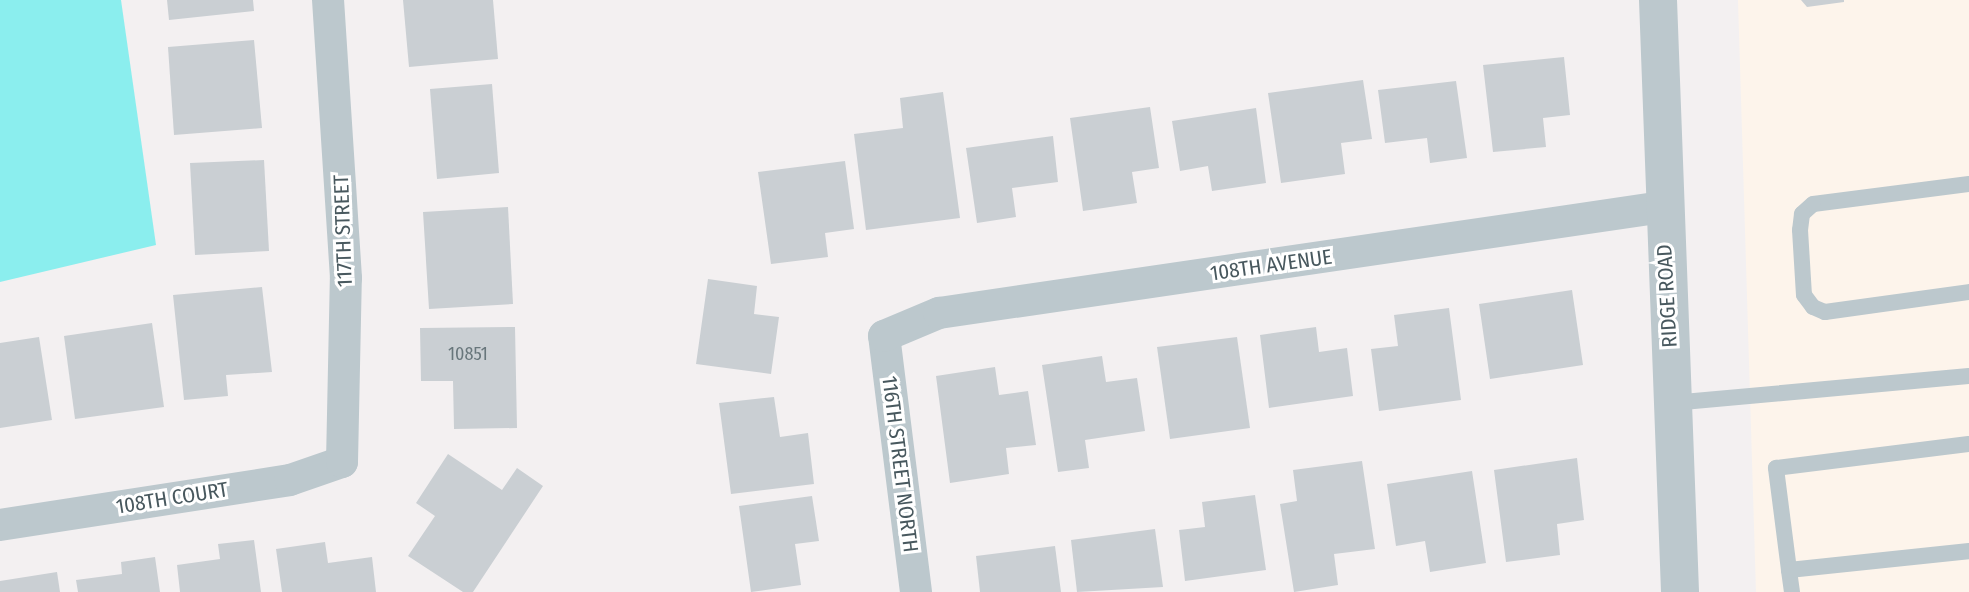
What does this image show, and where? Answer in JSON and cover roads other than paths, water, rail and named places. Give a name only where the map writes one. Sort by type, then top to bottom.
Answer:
[{"type":"street","name":"117TH STREET","points":[[328,0],[346,278],[342,462]]},
{"type":"street","name":"RIDGE ROAD","points":[[1658,0],[1663,207],[1680,592]]},
{"type":"street","name":"108TH AVENUE","points":[[884,336],[939,313],[1663,207]]},
{"type":"street","name":"116TH STREET NORTH","points":[[884,336],[916,592]]},
{"type":"street","name":"108TH COURT","points":[[0,525],[290,480],[342,462]]},
{"type":"lane","points":[[1969,184],[1813,204],[1802,215],[1800,230],[1804,295],[1813,307],[1825,312],[1969,292]]},
{"type":"lane","points":[[1672,403],[1969,376]]},
{"type":"lane","points":[[1791,592],[1776,468],[1969,444]]},
{"type":"lane","points":[[1789,570],[1969,551]]},
{"type":"water","points":[[0,0],[121,0],[156,245],[0,282]]}]
